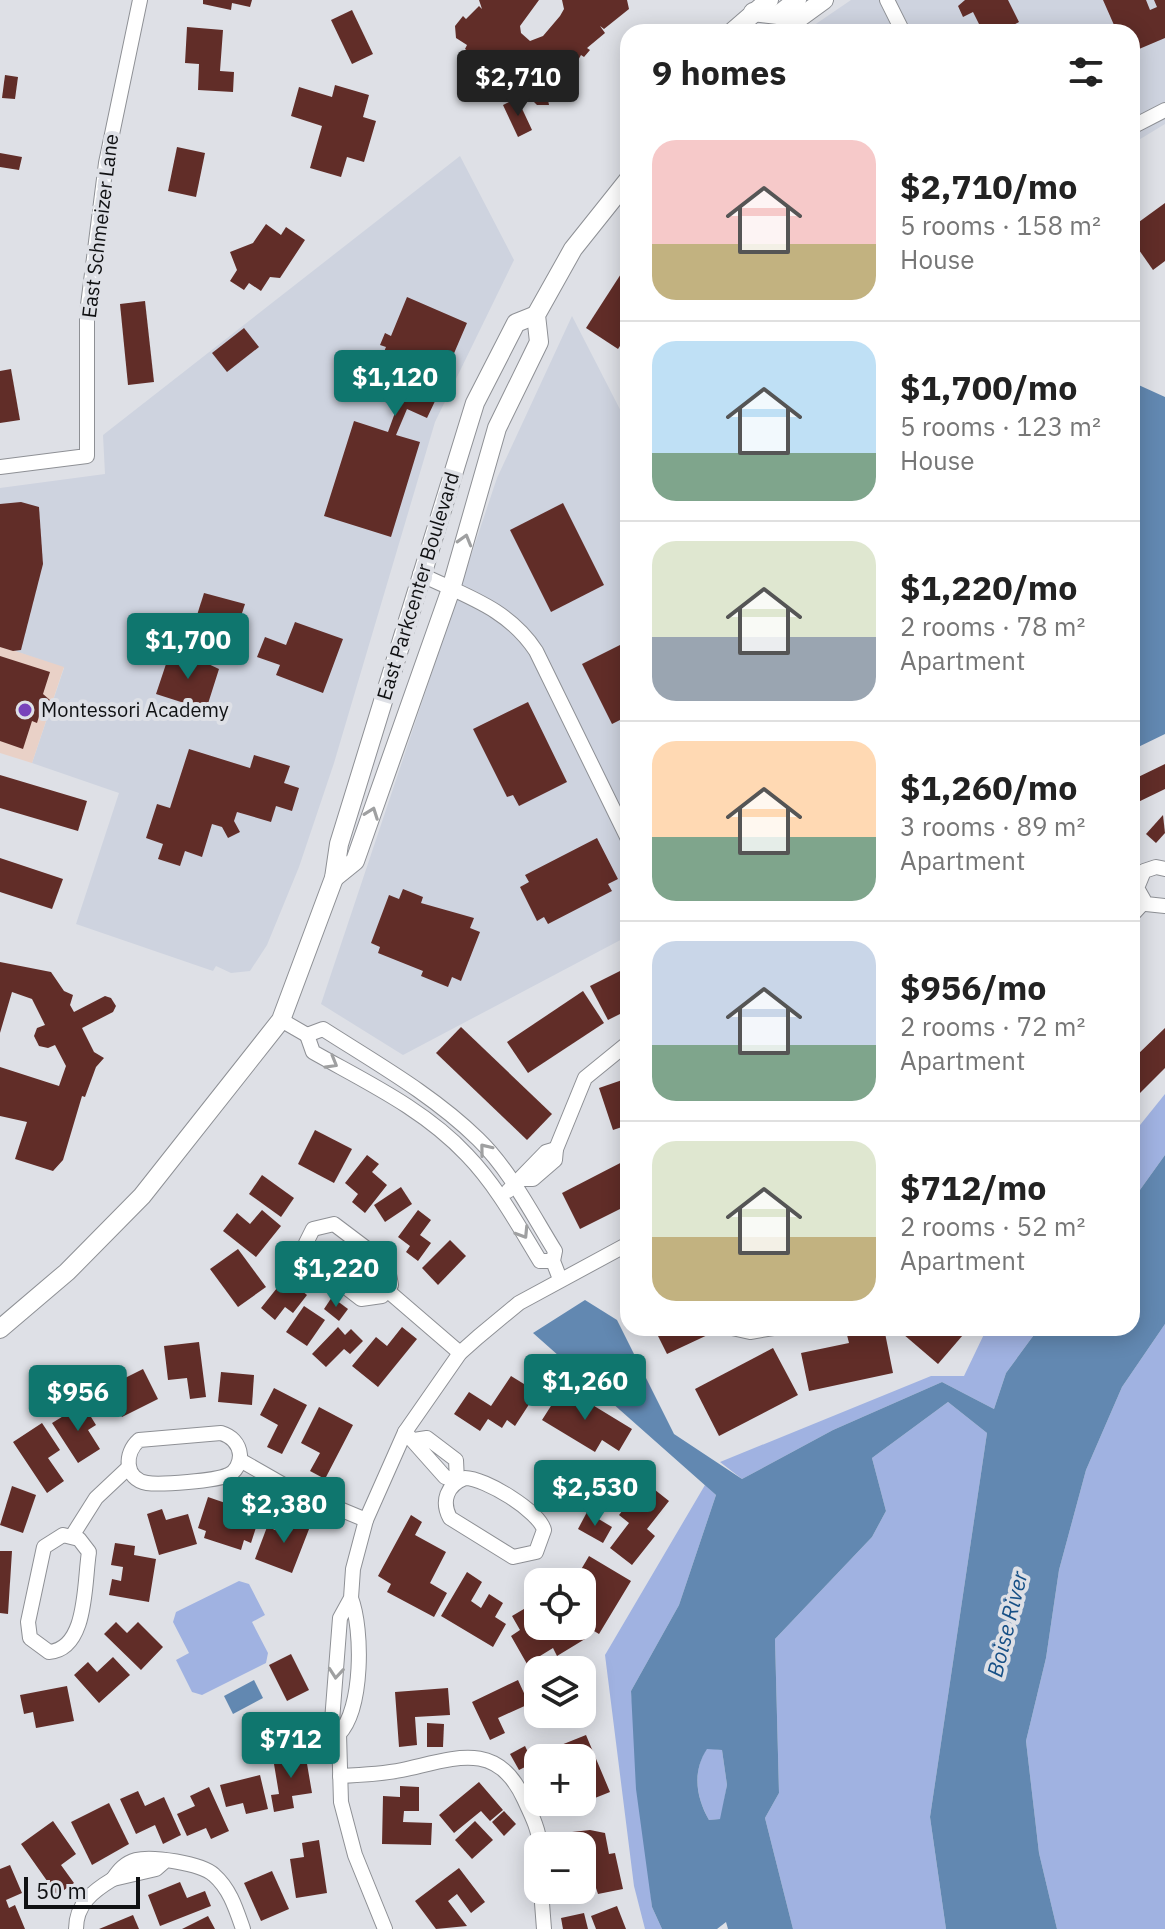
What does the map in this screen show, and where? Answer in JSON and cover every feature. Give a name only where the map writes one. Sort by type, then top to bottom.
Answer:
[{"type":"main road","points":[[740,24],[769,0]]},
{"type":"main road","points":[[753,12],[778,15],[797,0]]},
{"type":"main road","points":[[791,24],[824,0]]},
{"type":"main road","name":"East Parkcenter Boulevard","points":[[334,878],[355,861],[451,589],[497,428],[539,342],[536,315],[573,249],[620,187]]},
{"type":"main road","name":"East Parkcenter Boulevard","points":[[0,1329],[67,1272],[142,1196],[281,1020],[334,878],[336,854],[475,403],[516,323],[536,315]]},
{"type":"street","name":"East Schmeizer Lane","points":[[0,467],[87,456],[87,313],[106,163],[140,0]]},
{"type":"street","points":[[887,0],[899,24]]},
{"type":"street","points":[[1140,123],[1165,110]]},
{"type":"street","points":[[420,574],[508,616],[522,628],[620,823]]},
{"type":"street","points":[[1140,876],[1150,868],[1165,869]]},
{"type":"street","points":[[1140,894],[1144,902],[1153,907],[1165,906]]},
{"type":"street","points":[[1140,906],[1144,902]]},
{"type":"street","points":[[281,1020],[307,1035],[313,1052],[416,1111],[467,1154],[500,1197],[540,1261],[553,1261]]},
{"type":"street","points":[[307,1035],[323,1029],[432,1099],[480,1141],[519,1182],[555,1251],[553,1261],[560,1279]]},
{"type":"street","points":[[500,1197],[519,1182],[533,1179],[555,1160],[556,1149],[585,1078],[620,1050]]},
{"type":"street","points":[[326,1223],[341,1227],[387,1264],[392,1277],[388,1291],[376,1299],[361,1299],[313,1264],[306,1250],[308,1235],[326,1223]]},
{"type":"street","points":[[339,1734],[350,1723],[357,1670],[358,1618],[351,1598],[353,1569],[366,1520],[409,1436],[460,1353],[519,1303],[620,1248]]},
{"type":"street","points":[[388,1291],[460,1353]]},
{"type":"street","points":[[240,1460],[226,1477],[152,1484],[138,1479],[129,1467],[129,1452],[139,1440],[221,1433],[234,1439],[240,1460],[289,1488],[366,1520]]},
{"type":"street","points":[[409,1436],[445,1477],[457,1481],[465,1478],[482,1481],[537,1515],[544,1538],[536,1552],[513,1557],[456,1524],[445,1502],[457,1481]]},
{"type":"street","points":[[72,1536],[96,1498],[129,1467]]},
{"type":"street","points":[[72,1536],[89,1552],[77,1628],[71,1643],[49,1652],[30,1638],[28,1622],[44,1547],[56,1537],[72,1536]]},
{"type":"street","points":[[351,1598],[340,1618],[332,1721],[339,1734],[341,1802],[355,1855],[384,1929]]},
{"type":"street","points":[[340,1776],[398,1771],[464,1756],[489,1759],[505,1770],[519,1788],[537,1832]]},
{"type":"street","points":[[76,1929],[78,1913],[86,1899],[133,1860],[150,1858],[196,1864],[213,1873],[229,1892],[243,1929]]},
{"type":"street","points":[[542,1904],[544,1929]]},
{"type":"shaded area","points":[[851,0],[1165,0],[1165,124],[1140,139],[1140,24],[816,24]]},
{"type":"shaded area","points":[[460,156],[514,260],[435,422],[334,763],[299,867],[267,945],[250,971],[231,973],[216,966],[213,971],[76,924],[119,793],[32,763],[64,668],[0,646],[0,488],[105,474],[103,435]]},
{"type":"shaded area","points":[[572,316],[620,409],[620,940],[403,1055],[321,1004],[497,478]]},
{"type":"shaded area","name":"Montessori Academy","points":[[0,646],[64,667],[32,763],[0,753]]},
{"type":"shaded area","points":[[1165,1094],[1165,1155],[1140,1190],[1140,1125]]},
{"type":"shaded area","points":[[1165,1324],[1165,1929],[1057,1929],[1039,1853],[1026,1741],[1046,1658],[1059,1570],[1086,1470],[1122,1387]]},
{"type":"shaded area","points":[[983,1336],[1033,1336],[1006,1373],[994,1409],[942,1382],[833,1430],[742,1479],[720,1462],[931,1376],[964,1376]]},
{"type":"shaded area","points":[[948,1402],[987,1433],[930,1817],[946,1929],[793,1929],[765,1818],[779,1793],[775,1639],[872,1537],[886,1511],[872,1458]]},
{"type":"shaded area","points":[[705,1485],[716,1495],[679,1605],[631,1691],[652,1907],[662,1929],[645,1929],[634,1886],[605,1655]]},
{"type":"shaded area","points":[[239,1581],[249,1584],[265,1615],[252,1622],[268,1653],[266,1663],[202,1695],[192,1692],[176,1660],[189,1653],[173,1622],[176,1612]]},
{"type":"shaded area","points":[[707,1748],[722,1750],[727,1785],[721,1819],[709,1820],[699,1793],[699,1766]]},
{"type":"water","points":[[1140,386],[1165,397],[1165,734],[1140,746]]},
{"type":"water","name":"Boise River","points":[[1165,1155],[1165,1324],[1122,1387],[1086,1470],[1059,1570],[1046,1658],[1026,1741],[1039,1853],[1057,1929],[946,1929],[930,1817],[987,1433],[948,1402],[872,1458],[886,1511],[872,1537],[775,1639],[779,1793],[765,1818],[793,1929],[728,1929],[726,1922],[717,1929],[662,1929],[652,1907],[636,1789],[631,1691],[679,1605],[716,1495],[533,1333],[585,1300],[617,1320],[620,1336],[625,1336],[674,1434],[742,1479],[833,1430],[942,1382],[994,1409],[1006,1373],[1033,1336],[1140,1336],[1140,1190]],"holes":[[[707,1749],[722,1750],[727,1785],[720,1819],[709,1820],[698,1784],[699,1767]]]},
{"type":"water","points":[[254,1680],[263,1698],[233,1714],[224,1696]]},
{"type":"building","points":[[203,0],[252,0],[250,7],[232,3],[231,10],[203,4]]},
{"type":"building","points":[[479,0],[539,0],[520,26],[521,33],[530,41],[543,36],[560,16],[564,9],[562,0],[627,0],[629,9],[604,29],[600,26],[605,33],[587,48],[590,50],[584,57],[581,55],[572,71],[569,69],[563,77],[567,80],[553,92],[557,94],[548,100],[549,105],[537,105],[515,83],[512,87],[505,81],[508,78],[494,72],[497,69],[480,60],[484,56],[477,51],[473,55],[465,49],[467,45],[456,38],[455,26],[463,16],[466,19],[479,6],[482,9]]},
{"type":"building","points":[[965,0],[1008,0],[1019,22],[979,24],[973,12],[963,17],[958,6]]},
{"type":"building","points":[[1103,0],[1146,0],[1150,10],[1157,7],[1154,0],[1165,0],[1165,38],[1140,49],[1140,24],[1114,24]]},
{"type":"building","points":[[352,10],[373,54],[352,64],[331,20]]},
{"type":"building","points":[[187,27],[223,30],[220,71],[234,72],[233,92],[198,90],[199,64],[185,63]]},
{"type":"building","points":[[5,75],[18,77],[15,99],[2,98]]},
{"type":"building","points":[[335,85],[369,95],[363,117],[376,121],[364,162],[347,157],[341,177],[310,168],[322,126],[291,116],[299,87],[332,97]]},
{"type":"building","points":[[517,98],[532,130],[518,137],[503,105]]},
{"type":"building","points":[[177,147],[205,153],[196,197],[168,191]]},
{"type":"building","points":[[0,153],[22,157],[19,170],[0,167]]},
{"type":"building","points":[[1165,203],[1165,261],[1153,270],[1140,251],[1140,221]]},
{"type":"building","points":[[266,224],[281,235],[286,227],[305,240],[280,278],[270,277],[261,291],[249,283],[244,290],[230,281],[237,270],[230,252],[253,243]]},
{"type":"building","points":[[620,275],[620,346],[618,349],[586,328]]},
{"type":"building","points":[[407,297],[467,323],[452,358],[455,359],[427,418],[407,409],[396,435],[420,442],[391,537],[324,516],[354,421],[388,432],[397,407],[366,394],[386,347],[380,345],[385,333],[391,336]]},
{"type":"building","points":[[145,301],[154,382],[128,385],[120,304]]},
{"type":"building","points":[[244,328],[259,347],[227,372],[212,353]]},
{"type":"building","points":[[11,369],[20,420],[0,423],[0,371]]},
{"type":"building","points":[[21,502],[39,507],[43,564],[21,650],[13,651],[0,647],[0,504]]},
{"type":"building","points":[[563,503],[604,585],[551,612],[510,530]]},
{"type":"building","points":[[204,593],[245,604],[232,644],[192,631]]},
{"type":"building","points":[[295,622],[343,639],[323,693],[276,675],[280,665],[257,657],[265,637],[286,645]]},
{"type":"building","points":[[620,645],[620,720],[612,724],[582,664]]},
{"type":"building","points":[[181,651],[219,669],[206,710],[156,694],[166,664],[171,665],[175,654],[179,655]]},
{"type":"building","name":"Montessori Academy","points":[[0,656],[50,672],[43,694],[50,700],[46,714],[40,713],[37,723],[32,721],[23,749],[0,741]]},
{"type":"building","points":[[528,702],[567,782],[519,806],[513,795],[507,797],[473,729]]},
{"type":"building","points":[[189,749],[250,768],[254,755],[290,766],[284,783],[299,788],[292,811],[276,806],[271,822],[237,812],[234,821],[240,832],[228,838],[222,827],[212,824],[202,857],[185,851],[180,866],[158,859],[163,844],[146,838],[157,804],[170,808]]},
{"type":"building","points":[[1165,764],[1165,789],[1140,801],[1140,776]]},
{"type":"building","points":[[0,775],[87,801],[78,831],[0,808]]},
{"type":"building","points":[[1163,815],[1165,833],[1156,843],[1146,834]]},
{"type":"building","points":[[597,838],[618,879],[608,884],[612,891],[548,924],[544,917],[537,921],[520,887],[529,882],[525,875]]},
{"type":"building","points":[[0,858],[63,879],[52,909],[0,892]]},
{"type":"building","points":[[403,889],[423,897],[421,903],[474,918],[470,928],[480,932],[461,981],[452,977],[448,987],[421,976],[423,971],[378,953],[380,947],[371,943],[389,895],[399,899]]},
{"type":"building","points":[[0,962],[51,972],[64,991],[73,995],[70,1005],[74,1012],[105,996],[111,998],[116,1006],[113,1012],[82,1028],[94,1052],[104,1058],[96,1067],[85,1097],[82,1096],[63,1160],[53,1171],[15,1159],[27,1122],[0,1116],[0,1067],[59,1086],[66,1066],[55,1045],[48,1048],[39,1046],[34,1036],[37,1028],[45,1025],[32,999],[12,992],[0,1033]]},
{"type":"building","points":[[620,971],[620,1014],[608,1020],[590,986]]},
{"type":"building","points":[[583,991],[604,1023],[528,1073],[507,1042]]},
{"type":"building","points":[[461,1027],[552,1114],[527,1140],[436,1053]]},
{"type":"building","points":[[1165,1028],[1165,1068],[1140,1093],[1140,1052]]},
{"type":"building","points":[[620,1081],[620,1128],[613,1130],[599,1088]]},
{"type":"building","points":[[315,1130],[352,1149],[334,1183],[298,1164]]},
{"type":"building","points":[[367,1155],[379,1164],[372,1172],[387,1185],[365,1213],[352,1202],[358,1194],[345,1183]]},
{"type":"building","points":[[620,1163],[620,1209],[580,1229],[562,1193]]},
{"type":"building","points":[[262,1175],[294,1198],[281,1217],[249,1194]]},
{"type":"building","points":[[401,1187],[412,1204],[385,1222],[374,1205]]},
{"type":"building","points":[[262,1210],[281,1226],[256,1257],[223,1231],[237,1213],[250,1224]]},
{"type":"building","points":[[418,1210],[431,1220],[420,1235],[431,1243],[418,1261],[406,1252],[410,1246],[398,1237]]},
{"type":"building","points":[[450,1240],[466,1256],[438,1285],[422,1268]]},
{"type":"building","points":[[238,1249],[266,1287],[238,1307],[210,1269]]},
{"type":"building","points":[[281,1283],[291,1291],[296,1286],[307,1295],[293,1313],[285,1307],[275,1320],[261,1308]]},
{"type":"building","points":[[332,1297],[348,1309],[339,1321],[324,1309]]},
{"type":"building","points":[[304,1306],[325,1320],[307,1346],[286,1332]]},
{"type":"building","points":[[338,1327],[345,1335],[351,1329],[363,1341],[350,1354],[344,1349],[326,1367],[312,1354]]},
{"type":"building","points":[[402,1327],[417,1339],[378,1387],[352,1366],[376,1337],[387,1346]]},
{"type":"building","points":[[658,1336],[705,1336],[667,1354]]},
{"type":"building","points":[[847,1336],[886,1336],[893,1373],[809,1391],[801,1353],[849,1343]]},
{"type":"building","points":[[905,1336],[962,1336],[938,1364]]},
{"type":"building","points":[[199,1342],[206,1397],[190,1399],[187,1378],[168,1380],[164,1346]]},
{"type":"building","points":[[773,1348],[798,1395],[719,1436],[695,1389]]},
{"type":"building","points":[[143,1369],[158,1399],[122,1417],[107,1387]]},
{"type":"building","points":[[221,1372],[254,1375],[252,1405],[218,1402]]},
{"type":"building","points":[[511,1376],[537,1392],[515,1426],[507,1420],[502,1428],[488,1419],[480,1431],[454,1414],[469,1392],[491,1406]]},
{"type":"building","points":[[563,1387],[632,1429],[619,1451],[602,1440],[595,1452],[542,1420]]},
{"type":"building","points":[[274,1388],[307,1405],[282,1454],[267,1447],[278,1425],[260,1415]]},
{"type":"building","points":[[83,1404],[96,1425],[88,1430],[100,1449],[78,1463],[52,1423]]},
{"type":"building","points":[[319,1407],[353,1425],[325,1479],[310,1471],[320,1453],[301,1443]]},
{"type":"building","points":[[42,1423],[60,1450],[48,1458],[64,1481],[47,1493],[13,1442]]},
{"type":"building","points":[[645,1482],[669,1501],[647,1529],[655,1536],[632,1565],[610,1548],[629,1523],[619,1515]]},
{"type":"building","points":[[12,1486],[36,1495],[23,1533],[0,1525]]},
{"type":"building","points":[[208,1497],[260,1515],[251,1543],[244,1540],[241,1550],[204,1538],[206,1531],[198,1528]]},
{"type":"building","points":[[162,1509],[166,1520],[188,1514],[197,1544],[159,1555],[147,1514]]},
{"type":"building","points":[[587,1512],[612,1527],[603,1543],[578,1529]]},
{"type":"building","points":[[411,1515],[422,1522],[415,1535],[446,1552],[430,1583],[447,1593],[434,1617],[387,1592],[391,1584],[378,1576]]},
{"type":"building","points":[[291,1516],[311,1524],[292,1573],[255,1559],[267,1527],[284,1533]]},
{"type":"building","points":[[115,1543],[135,1546],[134,1555],[156,1559],[149,1602],[109,1595],[112,1579],[121,1581],[123,1567],[111,1565]]},
{"type":"building","points":[[0,1551],[12,1551],[8,1614],[0,1613]]},
{"type":"building","points":[[589,1556],[631,1581],[599,1634],[596,1632],[596,1568],[582,1568]]},
{"type":"building","points":[[467,1572],[482,1582],[471,1601],[481,1608],[489,1594],[503,1603],[495,1617],[506,1624],[493,1647],[441,1616]]},
{"type":"building","points":[[524,1609],[524,1640],[583,1640],[557,1656],[553,1648],[540,1656],[524,1656],[524,1659],[511,1636],[520,1630],[512,1616]]},
{"type":"building","points":[[116,1622],[127,1633],[138,1622],[163,1647],[141,1670],[104,1634]]},
{"type":"building","points":[[291,1654],[309,1690],[287,1701],[269,1665]]},
{"type":"building","points":[[113,1657],[130,1675],[99,1703],[74,1675],[88,1662],[97,1672]]},
{"type":"building","points":[[518,1680],[524,1693],[524,1706],[498,1718],[505,1733],[490,1740],[472,1702]]},
{"type":"building","points":[[67,1686],[74,1721],[36,1728],[33,1712],[24,1714],[20,1695]]},
{"type":"building","points":[[448,1688],[450,1715],[415,1717],[417,1745],[399,1747],[395,1692]]},
{"type":"building","points":[[427,1723],[444,1724],[443,1747],[427,1747]]},
{"type":"building","points":[[586,1735],[590,1744],[564,1744]]},
{"type":"building","points":[[524,1747],[524,1768],[519,1770],[510,1754]]},
{"type":"building","points":[[305,1752],[312,1793],[292,1796],[294,1808],[274,1812],[271,1795],[279,1794],[273,1758]]},
{"type":"building","points":[[596,1759],[610,1792],[596,1798]]},
{"type":"building","points":[[260,1775],[268,1809],[246,1814],[243,1803],[226,1807],[220,1785]]},
{"type":"building","points":[[479,1782],[503,1810],[490,1821],[481,1811],[454,1833],[439,1815]]},
{"type":"building","points":[[400,1786],[419,1787],[419,1811],[404,1811],[403,1822],[432,1823],[431,1845],[382,1844],[383,1796],[400,1797]]},
{"type":"building","points":[[209,1787],[229,1831],[211,1839],[206,1828],[187,1836],[177,1814],[195,1806],[190,1796]]},
{"type":"building","points":[[138,1791],[145,1806],[164,1797],[181,1835],[163,1844],[155,1825],[136,1834],[120,1799]]},
{"type":"building","points":[[109,1803],[129,1844],[92,1865],[71,1822]]},
{"type":"building","points":[[504,1811],[516,1824],[504,1836],[492,1822]]},
{"type":"building","points":[[53,1821],[76,1854],[61,1865],[74,1883],[57,1895],[21,1844]]},
{"type":"building","points":[[475,1821],[493,1840],[472,1859],[455,1840]]},
{"type":"building","points":[[590,1830],[605,1833],[609,1854],[615,1853],[623,1889],[598,1894],[596,1832],[572,1832]]},
{"type":"building","points":[[319,1840],[327,1893],[296,1898],[290,1859],[304,1857],[302,1843]]},
{"type":"building","points":[[10,1865],[22,1893],[6,1900],[9,1908],[15,1905],[25,1929],[0,1929],[0,1869]]},
{"type":"building","points":[[459,1868],[485,1902],[471,1913],[457,1894],[448,1901],[467,1926],[436,1929],[415,1901]]},
{"type":"building","points":[[272,1871],[289,1909],[261,1921],[244,1883]]},
{"type":"building","points":[[180,1882],[187,1898],[205,1891],[211,1906],[160,1926],[148,1895]]},
{"type":"building","points":[[617,1906],[626,1929],[596,1929],[591,1916]]},
{"type":"building","points":[[584,1913],[588,1929],[563,1929],[561,1918]]},
{"type":"building","points":[[133,1915],[139,1929],[99,1929]]},
{"type":"building","points":[[208,1916],[215,1929],[182,1929]]},
{"type":"place","name":"Montessori Academy","points":[[25,710]]}]
